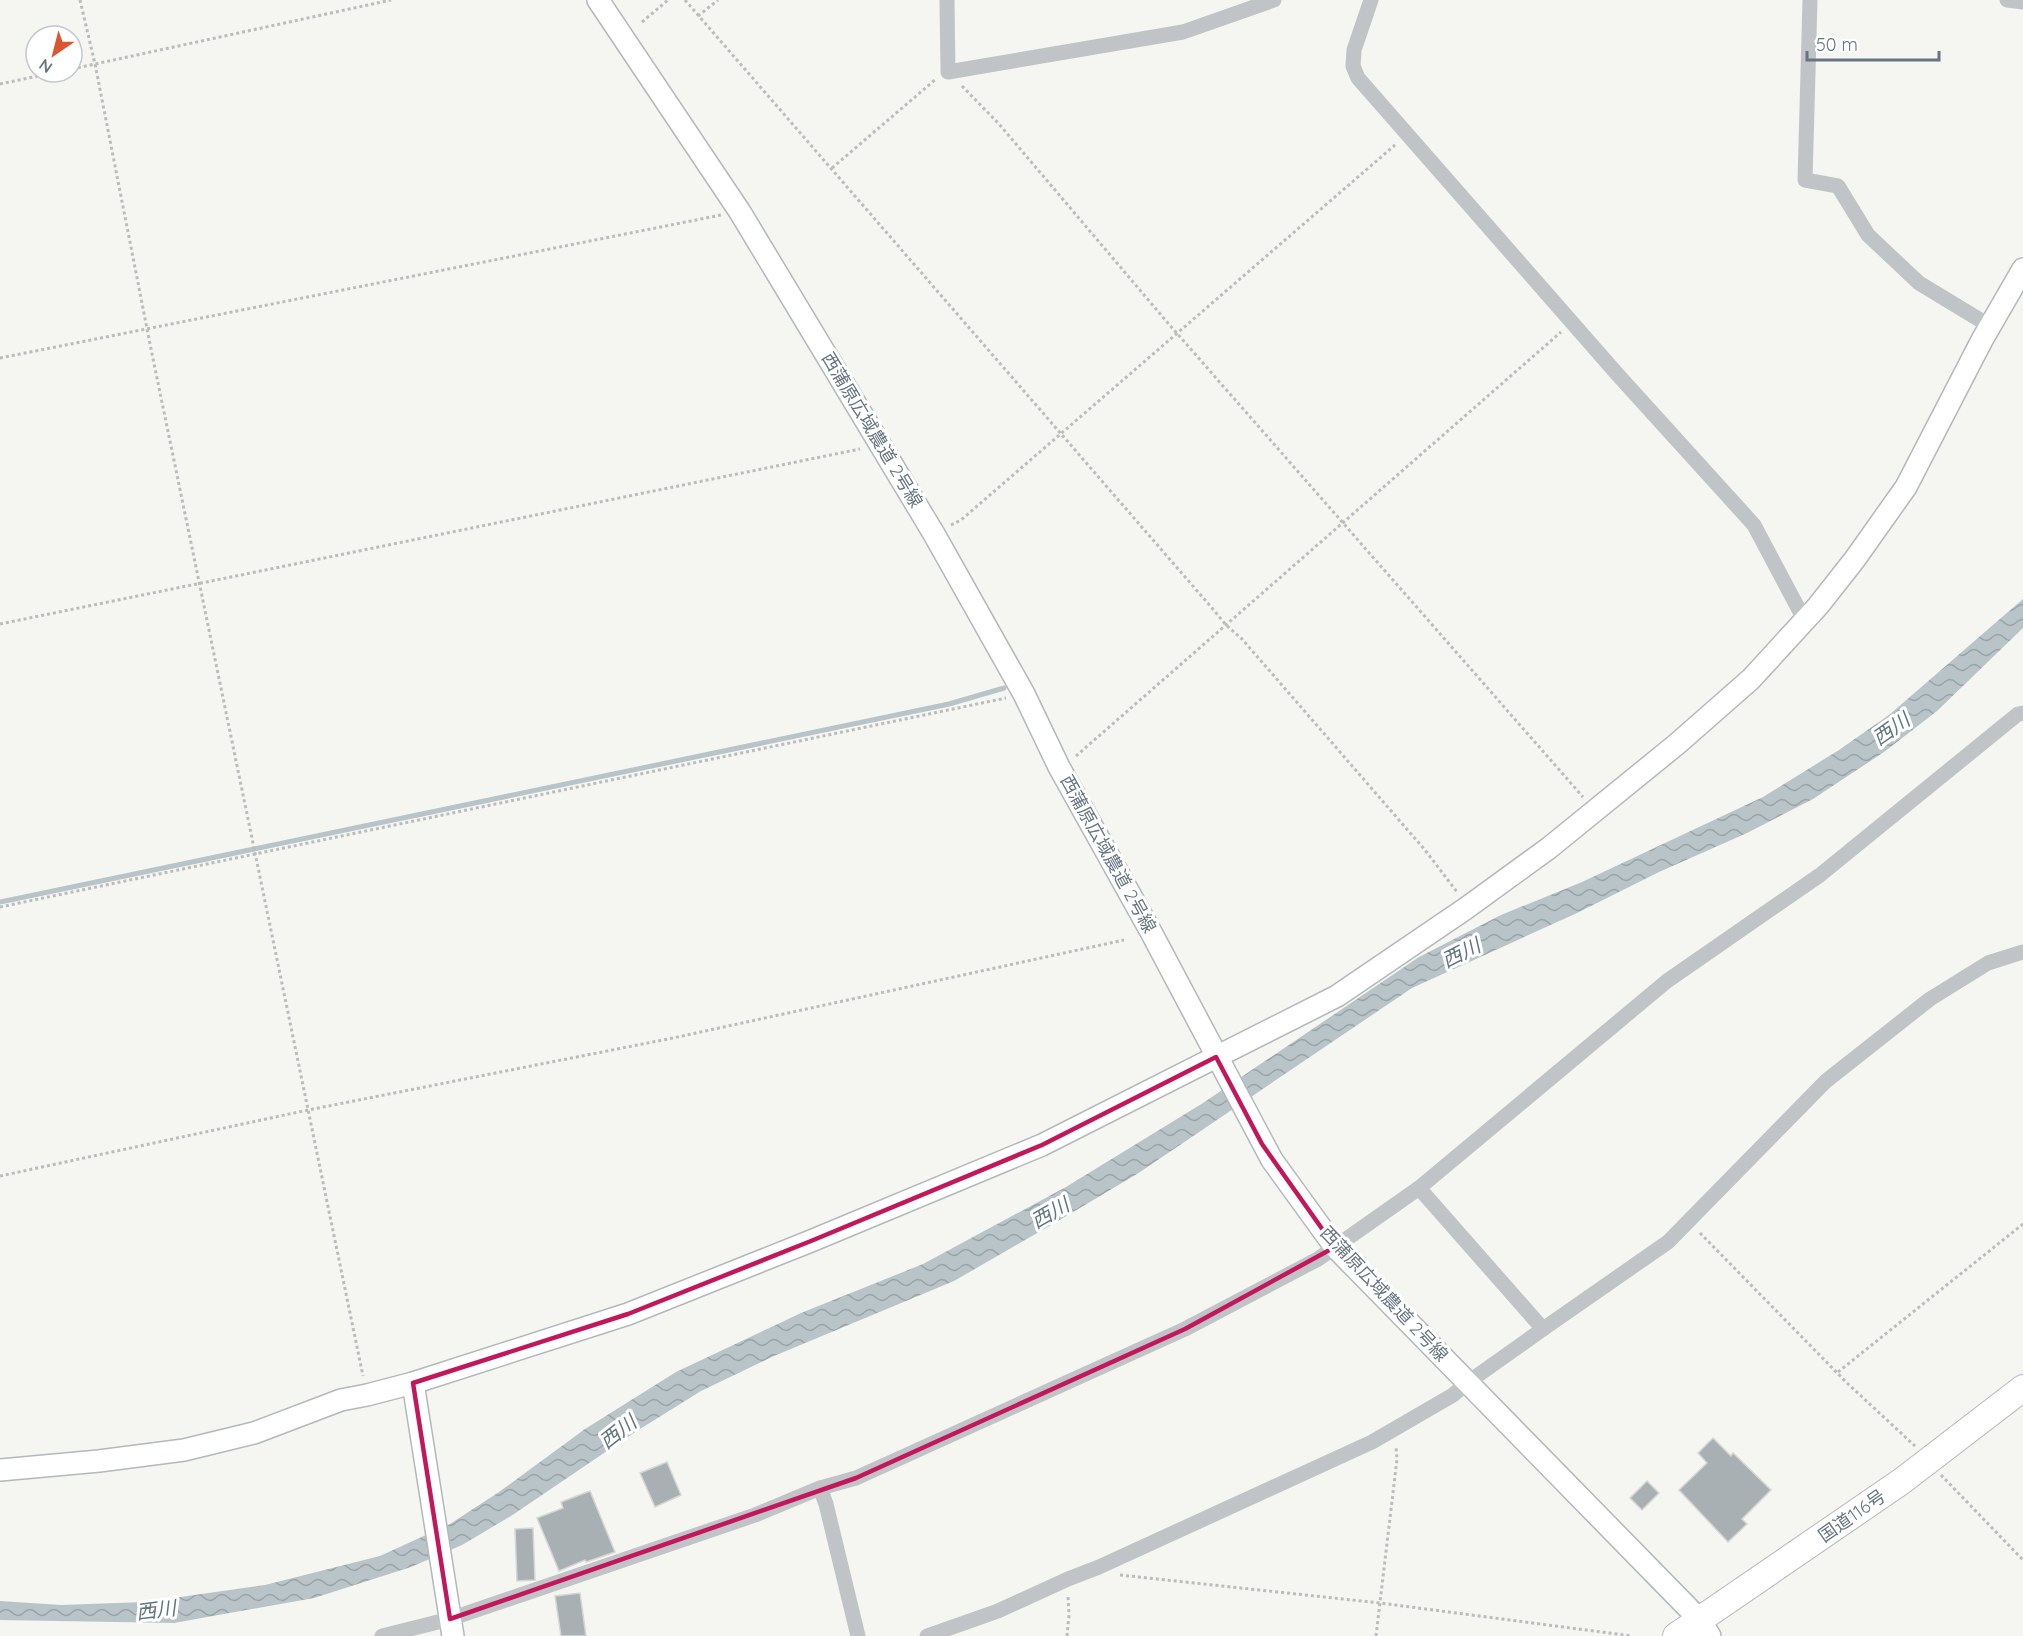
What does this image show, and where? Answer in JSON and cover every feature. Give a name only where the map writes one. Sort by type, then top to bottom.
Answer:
[{"type":"highway","name":"国道116号","points":[[1676,1636],[1705,1628],[1928,1462],[2023,1388]]},
{"type":"street","name":"西蒲原広域農道 2号線","points":[[598,0],[740,212],[934,534],[1024,694],[1059,767],[1151,932],[1262,1144],[1335,1247],[1705,1628]]},
{"type":"street","points":[[947,0],[948,72],[1183,32],[1274,0]]},
{"type":"street","points":[[1371,0],[1354,50],[1353,66],[1359,78],[1573,323],[1754,525],[1805,621]]},
{"type":"street","points":[[1810,0],[1805,180],[1838,186],[1868,235],[1919,284],[1990,326]]},
{"type":"street","points":[[2007,0],[2023,2]]},
{"type":"street","points":[[0,1470],[184,1450],[254,1433],[341,1400],[412,1383],[628,1314],[812,1241],[1042,1145],[1220,1064],[1337,996],[1468,907],[1549,848],[1677,744],[1751,679],[1805,621],[1855,559],[1906,487],[1990,326],[2023,269]]},
{"type":"street","points":[[382,1636],[452,1628],[755,1515],[820,1488],[867,1473],[1185,1329],[1318,1259],[1419,1188],[1667,981],[1820,875],[2018,714],[2023,713]]},
{"type":"street","points":[[927,1636],[998,1611],[1099,1567],[1372,1442],[1453,1395],[1668,1242],[1826,1081],[1930,999],[1988,963],[2023,952]]},
{"type":"street","points":[[1419,1188],[1543,1329]]},
{"type":"street","points":[[412,1383],[452,1628]]},
{"type":"street","points":[[820,1488],[826,1504],[858,1636]]},
{"type":"path","points":[[80,0],[367,1395]]},
{"type":"path","points":[[84,66],[391,0]]},
{"type":"path","points":[[642,22],[668,0]]},
{"type":"path","points":[[685,0],[1226,625],[1242,639],[1425,850],[1468,907]]},
{"type":"path","points":[[698,16],[718,0]]},
{"type":"path","points":[[832,168],[933,81],[948,72],[999,124],[1159,313],[1594,810]]},
{"type":"path","points":[[0,84],[24,79]]},
{"type":"path","points":[[934,534],[961,520],[1408,135]]},
{"type":"path","points":[[0,358],[740,212]]},
{"type":"path","points":[[1059,767],[1074,758],[1573,323]]},
{"type":"path","points":[[0,624],[881,444]]},
{"type":"path","points":[[0,908],[1024,694]]},
{"type":"path","points":[[0,1176],[308,1110],[664,1040],[1124,940]]},
{"type":"path","points":[[1689,1221],[1847,1383],[1918,1448],[1928,1462],[2023,1560]]},
{"type":"path","points":[[1838,1372],[2023,1224]]},
{"type":"path","points":[[1376,1636],[1397,1459],[1395,1429]]},
{"type":"path","points":[[1099,1567],[1121,1576],[1380,1603],[1632,1636]]},
{"type":"path","points":[[1067,1636],[1068,1579]]},
{"type":"highlighted area","points":[[1216,1057],[1262,1144],[1335,1247],[1185,1329],[856,1478],[755,1515],[450,1619],[413,1383],[628,1314],[811,1241],[1042,1145]]},
{"type":"water","name":"西川","points":[[2023,599],[2023,628],[1937,711],[1884,752],[1813,799],[1747,833],[1412,988],[1137,1174],[1058,1221],[954,1281],[774,1356],[701,1391],[632,1434],[511,1516],[462,1545],[411,1567],[314,1598],[174,1623],[0,1620],[0,1601],[61,1605],[145,1602],[265,1585],[380,1556],[450,1524],[499,1492],[585,1429],[676,1372],[801,1313],[923,1264],[1066,1187],[1203,1103],[1419,957],[1501,915],[1582,882],[1763,797],[1839,750],[1889,715]]},
{"type":"building","points":[[1713,1438],[1731,1456],[1733,1453],[1771,1490],[1742,1519],[1747,1524],[1728,1542],[1679,1490],[1707,1463],[1698,1453]]},
{"type":"building","points":[[667,1462],[681,1495],[655,1507],[640,1473]]},
{"type":"building","points":[[1647,1481],[1659,1493],[1642,1510],[1630,1498]]},
{"type":"building","points":[[590,1491],[615,1552],[586,1562],[585,1560],[559,1571],[537,1518],[563,1508],[561,1502]]},
{"type":"building","points":[[533,1528],[535,1580],[517,1581],[515,1529]]},
{"type":"building","points":[[580,1593],[586,1636],[561,1636],[555,1596]]},
{"type":"waterway","points":[[0,902],[949,704],[1004,688]]}]
